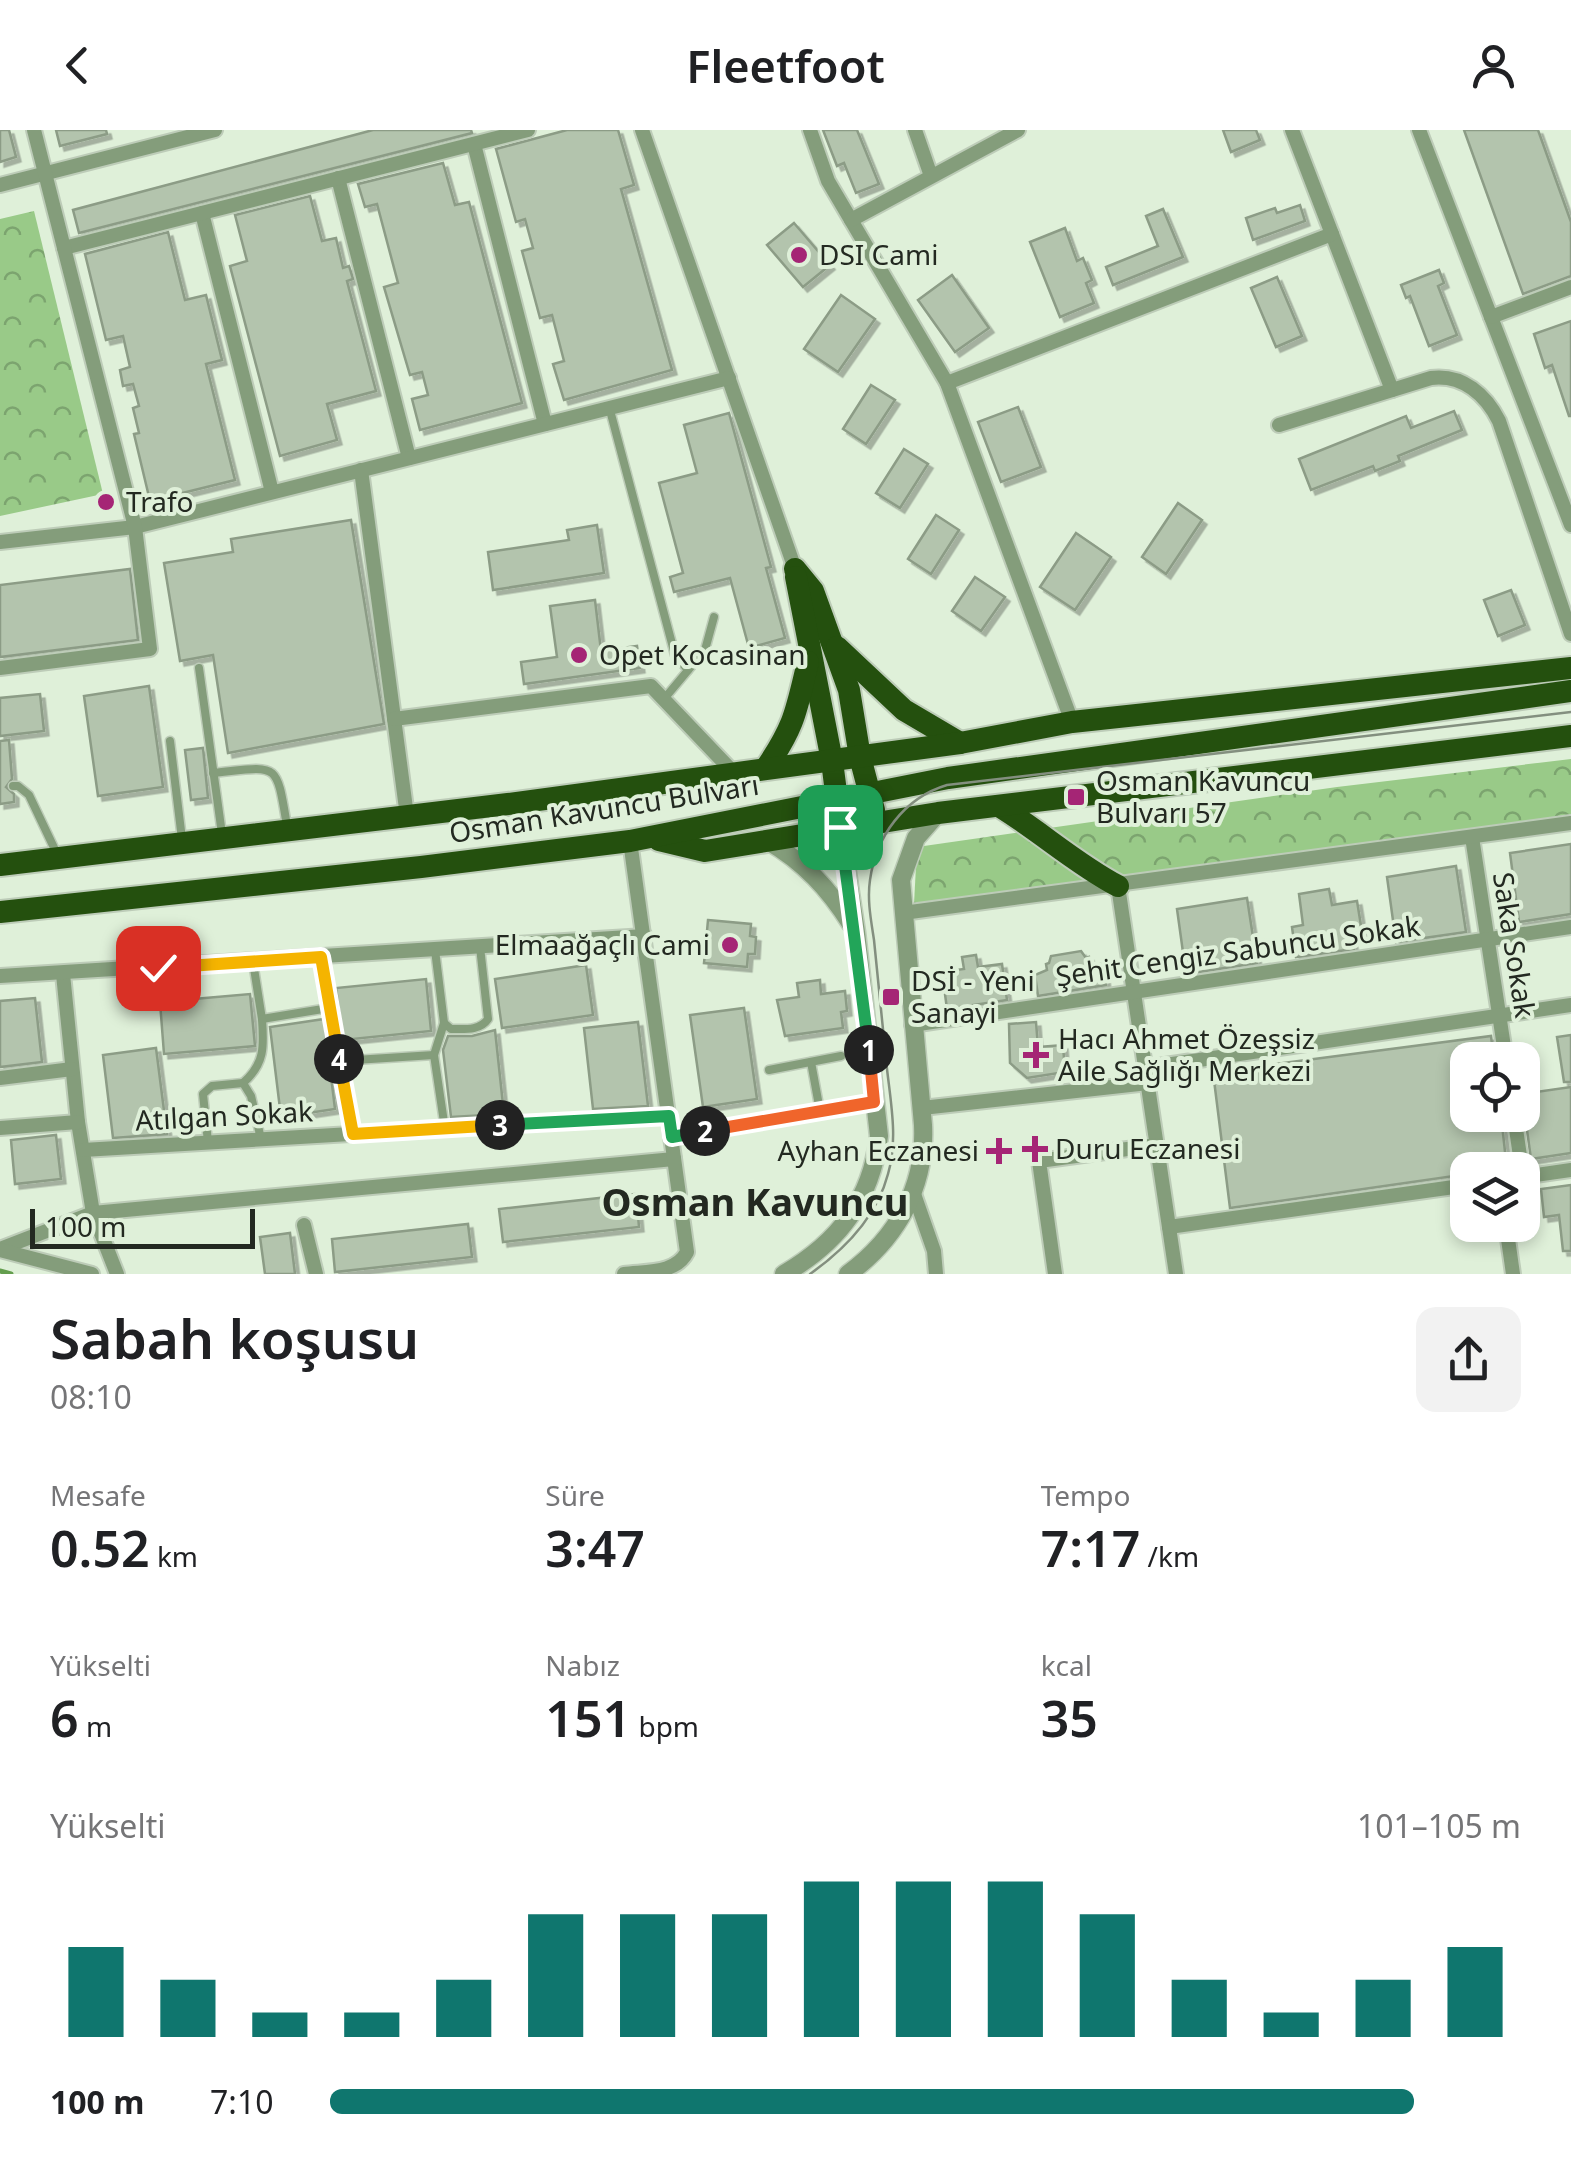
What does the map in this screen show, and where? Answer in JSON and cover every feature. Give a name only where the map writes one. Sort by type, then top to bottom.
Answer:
[{"type":"highway","points":[[795,569],[813,591],[840,827]]},
{"type":"highway","points":[[822,646],[904,710],[960,743]]},
{"type":"highway","points":[[822,646],[849,690],[876,822]]},
{"type":"highway","points":[[766,768],[790,732],[822,646]]},
{"type":"highway","name":"Osman Kavuncu Bulvarı","points":[[0,865],[832,761],[1072,722],[1571,668]]},
{"type":"highway","name":"Osman Kavuncu Bulvarı","points":[[0,912],[421,867],[640,839],[948,778],[1571,691]]},
{"type":"highway","points":[[640,839],[705,852],[938,813],[1571,736]]},
{"type":"highway","points":[[999,806],[1088,870],[1118,886]]},
{"type":"street","points":[[0,668],[150,649],[135,527],[34,130]]},
{"type":"street","points":[[0,184],[182,134],[215,130]]},
{"type":"street","points":[[64,248],[528,130]]},
{"type":"street","points":[[642,130],[795,569]]},
{"type":"street","points":[[810,130],[828,182],[947,383],[1072,722]]},
{"type":"street","points":[[915,130],[932,176]]},
{"type":"street","points":[[851,220],[1018,130]]},
{"type":"street","points":[[1292,130],[1392,390]]},
{"type":"street","points":[[1419,130],[1491,317],[1566,495],[1571,525]]},
{"type":"street","points":[[474,144],[545,424]]},
{"type":"street","points":[[338,178],[409,458]]},
{"type":"street","points":[[202,213],[272,492]]},
{"type":"street","points":[[947,383],[1332,234]]},
{"type":"street","points":[[1491,317],[1571,287]]},
{"type":"street","points":[[1279,425],[1432,378],[1448,377],[1473,389],[1499,422],[1571,634]]},
{"type":"street","points":[[0,542],[135,527],[729,378]]},
{"type":"street","points":[[361,470],[407,816]]},
{"type":"street","points":[[394,719],[652,686],[733,772]]},
{"type":"street","points":[[848,1274],[889,1235],[914,1194],[923,1161],[922,1108],[901,880],[916,838],[938,813]]},
{"type":"street","points":[[903,913],[1571,824]]},
{"type":"street","points":[[784,1274],[831,1242],[860,1203],[877,1154],[879,1136],[856,932],[840,827]]},
{"type":"street","name":"Saka Sokak","points":[[1472,837],[1503,1042]]},
{"type":"street","points":[[624,1274],[672,1268],[686,1252],[645,936],[640,839]]},
{"type":"street","points":[[768,840],[792,854],[828,889],[856,932]]},
{"type":"street","points":[[1118,886],[1176,1274]]},
{"type":"street","name":"Şehit Cengiz Sabuncu Sokak","points":[[912,1025],[1571,927]]},
{"type":"street","points":[[0,976],[645,936]]},
{"type":"street","points":[[63,974],[78,1122],[93,1213],[117,1274]]},
{"type":"street","points":[[922,1108],[1146,1076],[1571,1005]]},
{"type":"street","points":[[0,1078],[72,1070]]},
{"type":"street","points":[[672,1137],[874,1102]]},
{"type":"street","name":"Atılgan Sokak","points":[[83,1150],[669,1116]]},
{"type":"street","points":[[0,1128],[78,1122]]},
{"type":"street","points":[[1055,1274],[1039,1161],[1156,1144]]},
{"type":"street","points":[[0,1250],[93,1213],[674,1159]]},
{"type":"street","points":[[1540,1173],[1571,1170]]},
{"type":"street","points":[[1169,1227],[1450,1188]]},
{"type":"street","points":[[914,1194],[934,1251],[936,1274]]},
{"type":"street","points":[[304,1225],[316,1274]]},
{"type":"street","points":[[1508,1242],[1513,1274]]},
{"type":"street","points":[[0,1250],[92,1274]]},
{"type":"lane","points":[[611,414],[675,655],[688,670]]},
{"type":"lane","points":[[664,699],[705,650],[714,618]]},
{"type":"lane","points":[[199,668],[222,838]]},
{"type":"lane","points":[[170,741],[182,843]]},
{"type":"lane","points":[[213,773],[264,768],[273,772],[279,778],[288,831]]},
{"type":"lane","points":[[13,786],[29,795],[59,858]]},
{"type":"lane","points":[[444,1023],[451,1029],[465,1029],[486,1022],[480,946]]},
{"type":"lane","points":[[435,950],[444,1023],[434,1056],[444,1129]]},
{"type":"lane","points":[[321,957],[353,1134]]},
{"type":"lane","points":[[208,1142],[203,1094],[212,1086],[243,1083],[262,1060],[262,1019],[253,962]]},
{"type":"lane","points":[[262,1019],[329,1008]]},
{"type":"lane","points":[[339,1061],[434,1056]]},
{"type":"lane","points":[[769,1070],[841,1056]]},
{"type":"lane","points":[[810,1062],[820,1112]]},
{"type":"lane","points":[[243,1083],[252,1096],[260,1140]]},
{"type":"green space","points":[[34,211],[103,494],[0,516],[0,219]]},
{"type":"green space","points":[[1571,759],[1571,819],[914,904],[917,847],[1337,787]]},
{"type":"building","points":[[0,130],[9,130],[16,157],[0,162]]},
{"type":"building","points":[[56,130],[106,130],[107,134],[60,146]]},
{"type":"building","points":[[373,130],[472,133],[79,233],[73,210]]},
{"type":"building","points":[[567,130],[618,130],[634,185],[621,189],[672,370],[564,400],[553,364],[564,361],[552,315],[540,318],[522,251],[533,248],[525,219],[516,222],[496,149]]},
{"type":"building","points":[[823,130],[857,130],[879,184],[856,193],[844,163],[837,166]]},
{"type":"building","points":[[1223,130],[1256,130],[1260,140],[1231,152]]},
{"type":"building","points":[[1464,130],[1538,130],[1571,222],[1571,276],[1523,294]]},
{"type":"building","points":[[443,163],[455,205],[469,202],[522,403],[420,430],[412,399],[428,395],[422,372],[410,375],[384,287],[398,283],[377,204],[365,207],[358,184]]},
{"type":"building","points":[[310,196],[322,241],[336,238],[343,268],[349,266],[353,279],[347,281],[376,391],[327,404],[337,440],[280,456],[230,266],[247,261],[235,215]]},
{"type":"building","points":[[1300,205],[1305,221],[1253,240],[1246,218]]},
{"type":"building","points":[[1163,209],[1183,257],[1113,285],[1106,267],[1158,246],[1146,216]]},
{"type":"building","name":"DSI Cami","points":[[794,223],[830,265],[803,287],[767,245]]},
{"type":"building","points":[[1065,228],[1077,261],[1083,258],[1092,280],[1086,283],[1094,303],[1060,317],[1030,242]]},
{"type":"building","points":[[168,232],[185,300],[206,295],[222,360],[206,364],[235,480],[150,501],[134,434],[139,433],[133,408],[139,406],[133,384],[123,386],[120,370],[130,367],[123,336],[106,340],[85,254]]},
{"type":"building","points":[[1439,270],[1444,283],[1438,286],[1457,335],[1429,346],[1410,296],[1406,298],[1401,285]]},
{"type":"building","points":[[952,275],[989,328],[955,352],[918,300]]},
{"type":"building","points":[[1277,277],[1302,336],[1276,347],[1251,288]]},
{"type":"building","points":[[841,295],[875,319],[838,372],[804,349]]},
{"type":"building","points":[[1571,321],[1569,416],[1552,365],[1545,368],[1534,334]]},
{"type":"building","points":[[871,385],[895,400],[866,444],[843,429]]},
{"type":"building","points":[[1018,407],[1041,467],[1001,482],[978,422]]},
{"type":"building","points":[[1454,411],[1462,430],[1398,456],[1400,461],[1375,471],[1373,466],[1311,490],[1299,459],[1406,416],[1411,428]]},
{"type":"building","points":[[729,413],[771,567],[766,568],[785,638],[749,648],[730,578],[674,592],[670,577],[683,573],[659,483],[697,473],[684,425]]},
{"type":"building","points":[[904,449],[928,464],[900,508],[876,493]]},
{"type":"building","points":[[1178,503],[1202,520],[1166,574],[1142,557]]},
{"type":"building","points":[[936,515],[959,530],[931,574],[908,559]]},
{"type":"building","points":[[351,520],[384,724],[228,753],[213,655],[180,661],[164,563],[233,552],[231,539]]},
{"type":"building","points":[[597,525],[604,573],[493,590],[488,552],[569,540],[567,530]]},
{"type":"building","points":[[1076,533],[1111,557],[1075,610],[1040,587]]},
{"type":"building","points":[[130,569],[138,640],[0,657],[0,585]]},
{"type":"building","points":[[975,577],[1005,597],[981,631],[952,611]]},
{"type":"building","points":[[1511,590],[1525,625],[1498,636],[1484,600]]},
{"type":"building","points":[[595,600],[601,651],[637,646],[640,668],[524,684],[521,662],[557,657],[550,606]]},
{"type":"building","points":[[149,686],[163,787],[98,796],[84,696]]},
{"type":"building","points":[[40,694],[44,731],[0,736],[0,698]]},
{"type":"building","points":[[9,740],[12,779],[6,787],[14,794],[14,802],[0,804],[0,741]]},
{"type":"building","points":[[203,748],[208,798],[191,800],[185,750]]},
{"type":"building","points":[[1571,844],[1571,914],[1519,922],[1510,853]]},
{"type":"building","points":[[1456,866],[1466,932],[1396,942],[1387,877]]},
{"type":"building","points":[[1329,889],[1332,905],[1357,901],[1362,932],[1351,934],[1354,949],[1296,957],[1292,927],[1303,925],[1299,894]]},
{"type":"building","points":[[1247,898],[1257,963],[1186,974],[1177,909]]},
{"type":"building","name":"Elmaağaçlı Cami","points":[[708,920],[751,924],[750,936],[756,937],[755,954],[748,954],[747,967],[704,963]]},
{"type":"building","points":[[1081,951],[1089,957],[1090,964],[1103,964],[1106,985],[1038,996],[1035,975],[1047,970],[1051,956]]},
{"type":"building","points":[[976,955],[978,967],[1002,964],[1007,1000],[947,1009],[942,972],[964,969],[962,957]]},
{"type":"building","points":[[586,965],[593,1015],[502,1028],[495,979]]},
{"type":"building","points":[[426,979],[431,1031],[343,1040],[336,988]]},
{"type":"building","points":[[820,980],[821,994],[845,991],[847,1011],[841,1012],[843,1028],[785,1036],[777,1000],[799,997],[797,983]]},
{"type":"building","points":[[250,994],[255,1046],[164,1054],[160,1002]]},
{"type":"building","points":[[35,998],[42,1062],[0,1067],[0,1001]]},
{"type":"building","points":[[744,1008],[757,1099],[703,1107],[690,1015]]},
{"type":"building","points":[[324,1019],[335,1109],[281,1117],[270,1027]]},
{"type":"building","points":[[638,1022],[648,1106],[593,1109],[584,1028]]},
{"type":"building","name":"Hacı Ahmet Özeşsiz Aile Sağlığı Merkezi","points":[[1036,1022],[1038,1047],[1063,1045],[1065,1072],[1027,1078],[1010,1063],[1009,1024]]},
{"type":"building","points":[[495,1030],[504,1114],[451,1117],[443,1050],[448,1036],[472,1036]]},
{"type":"building","points":[[1571,1035],[1571,1082],[1564,1082],[1557,1037]]},
{"type":"building","points":[[1491,1036],[1492,1042],[1450,1042],[1450,1132],[1503,1132],[1505,1152],[1450,1152],[1450,1177],[1230,1208],[1213,1072]]},
{"type":"building","points":[[156,1048],[167,1134],[113,1138],[103,1055]]},
{"type":"building","points":[[1571,1087],[1571,1153],[1540,1158],[1540,1152],[1530,1152],[1527,1132],[1540,1132],[1540,1091]]},
{"type":"building","points":[[56,1135],[61,1179],[15,1184],[11,1140]]},
{"type":"building","points":[[1571,1185],[1571,1251],[1563,1251],[1559,1215],[1544,1217],[1541,1189]]},
{"type":"building","points":[[636,1194],[639,1227],[503,1242],[499,1209]]},
{"type":"building","points":[[468,1224],[472,1257],[335,1272],[332,1239]]},
{"type":"building","points":[[290,1233],[295,1274],[265,1274],[260,1237]]},
{"type":"waterway","points":[[0,1271],[11,1274]]},
{"type":"tram line","points":[[810,1274],[847,1243],[867,1218],[883,1189],[891,1161],[892,1109],[869,888],[873,864],[886,834],[918,799],[947,785],[1571,712]]},
{"type":"place","name":"DSI Cami","points":[[799,255]]},
{"type":"place","name":"Trafo","points":[[106,502]]},
{"type":"place","name":"Opet Kocasinan","points":[[579,655]]},
{"type":"place","name":"Osman Kavuncu Bulvarı 57","points":[[1076,797]]},
{"type":"place","name":"Elmaağaçlı Cami","points":[[730,945]]},
{"type":"place","name":"DSİ - Yeni Sanayi","points":[[891,997]]},
{"type":"place","name":"Hacı Ahmet Özeşsiz Aile Sağlığı Merkezi","points":[[1036,1055]]},
{"type":"place","name":"Duru Eczanesi","points":[[1035,1149]]},
{"type":"place","name":"Ayhan Eczanesi","points":[[999,1151]]},
{"type":"district","name":"Osman Kavuncu","points":[[755,1203]]},
{"type":"route","points":[[158,968],[321,957],[353,1134],[669,1116],[672,1137],[874,1102],[840,827]]}]
